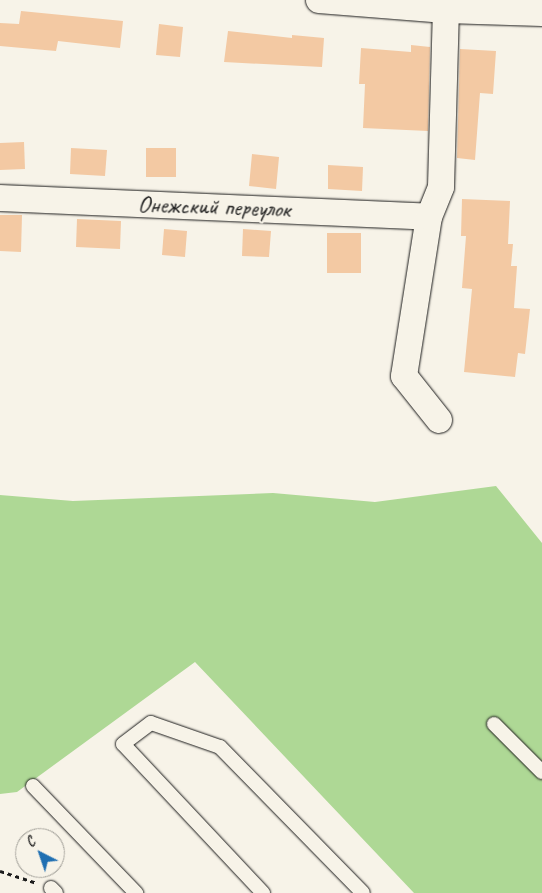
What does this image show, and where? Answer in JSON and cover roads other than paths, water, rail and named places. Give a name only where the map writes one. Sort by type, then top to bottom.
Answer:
[{"type":"street","points":[[319,0],[375,2],[446,10],[542,13]]},
{"type":"street","points":[[439,420],[404,376],[429,217],[441,187],[446,10]]},
{"type":"street","name":"Онежский переулок","points":[[0,198],[429,217]]},
{"type":"lane","points":[[263,893],[123,744],[151,723],[220,747],[363,893]]},
{"type":"lane","points":[[494,724],[542,772]]},
{"type":"lane","points":[[33,786],[136,893]]}]
